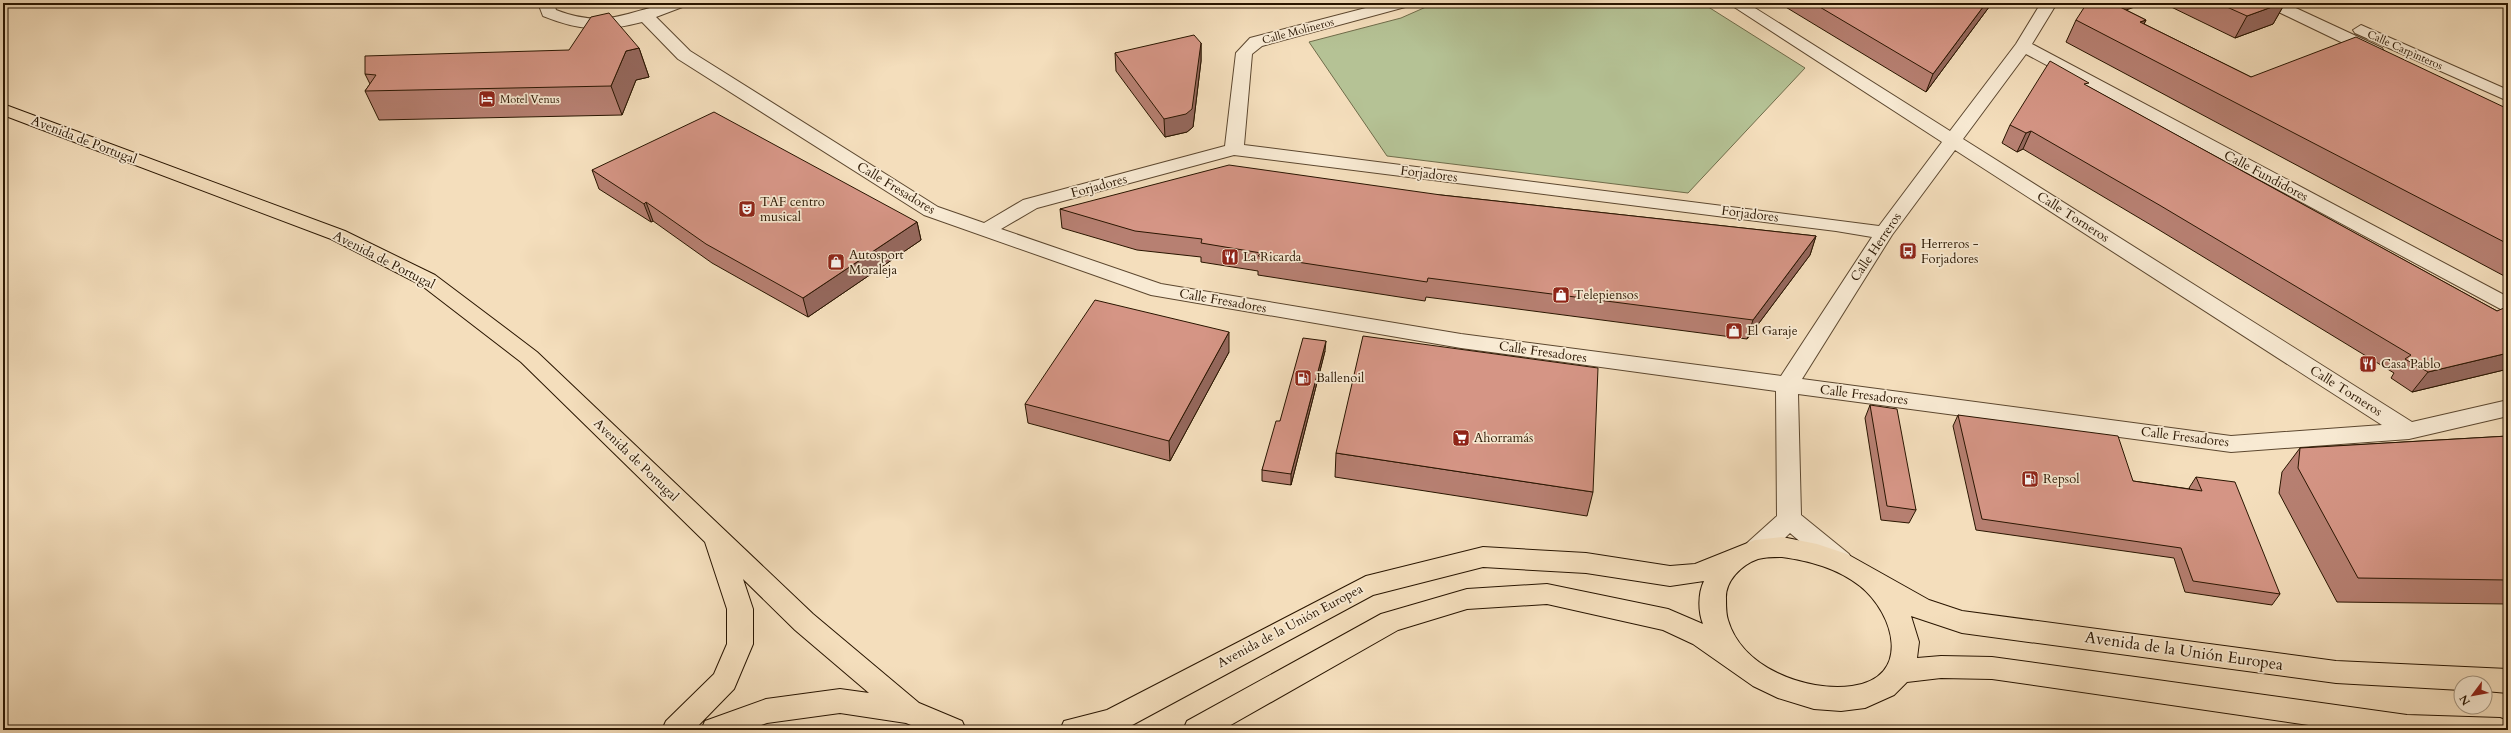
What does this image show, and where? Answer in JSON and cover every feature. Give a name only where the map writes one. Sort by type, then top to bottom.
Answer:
[{"type":"main road","name":"Avenida de Portugal","points":[[3,109],[338,235],[428,280],[529,357],[804,622],[909,711]]},
{"type":"main road","name":"Avenida de Portugal","points":[[676,730],[724,681],[740,644],[740,609],[716,537]]},
{"type":"main road","name":"Avenida de la Unión Europea","points":[[1074,730],[1113,721],[1366,586],[1483,557],[1586,563],[1670,576],[1695,574],[1730,562],[1756,550],[1782,547],[1811,550],[1840,560],[1870,580],[1920,608],[1962,622],[2336,672],[2508,681]]},
{"type":"main road","points":[[1730,562],[1715,582],[1711,607],[1720,635],[1741,662]]},
{"type":"main road","points":[[1197,730],[1390,622],[1467,599],[1547,594],[1668,620],[1702,636],[1763,678],[1788,691],[1822,699],[1842,700],[1866,696],[1886,686],[1900,671],[1905,654],[1906,635],[1899,616],[1887,597],[1870,580]]},
{"type":"main road","points":[[1900,671],[1941,667],[1992,668],[2407,727],[2500,730]]},
{"type":"main road","points":[[715,730],[766,711],[840,701],[909,711],[952,730]]},
{"type":"street","points":[[546,3],[549,13],[574,23],[610,24],[648,17],[679,3]]},
{"type":"street","name":"Calle Molineros","points":[[1234,149],[1244,53],[1256,42],[1403,3]]},
{"type":"street","name":"Calle Torneros","points":[[1736,3],[2409,431]]},
{"type":"street","name":"Calle Herreros","points":[[1787,385],[1884,233],[2023,46],[2048,3]]},
{"type":"street","name":"Calle Carpìnteros","points":[[2272,3],[2508,112]]},
{"type":"street","name":"Calle Carpìnteros","points":[[2303,3],[2508,96]]},
{"type":"street","name":"Calle Fresadores","points":[[648,17],[684,55],[931,211],[1158,290],[1461,341],[2231,444],[2409,431],[2508,408]]},
{"type":"street","name":"Calle Fundidores","points":[[2023,46],[2508,306]]},
{"type":"street","name":"Forjadores","points":[[985,230],[1030,204],[1234,149],[1884,233]]},
{"type":"street","points":[[1756,550],[1789,519],[1787,385]]},
{"type":"street","points":[[1789,519],[1840,560]]},
{"type":"green space","points":[[1435,3],[1702,3],[1805,68],[1688,193],[1387,156],[1309,42],[1401,18]]},
{"type":"building","points":[[1813,3],[1986,3],[1933,74]]},
{"type":"building","points":[[2087,3],[2112,3],[2146,20],[2140,22],[2251,77],[2356,37],[2508,109],[2508,244],[2076,20]]},
{"type":"building","points":[[2218,3],[2283,3],[2247,16]]},
{"type":"building","points":[[609,13],[639,48],[626,51],[611,86],[365,91],[376,75],[365,74],[365,56],[569,50],[591,17]]},
{"type":"building","points":[[1194,35],[1201,43],[1192,109],[1186,114],[1164,119],[1115,53]]},
{"type":"building","points":[[2050,61],[2089,83],[2084,84],[2497,311],[2504,308],[2508,310],[2508,353],[2428,372],[2405,359],[2411,355],[2161,206],[2031,131],[2026,133],[2010,125]]},
{"type":"building","points":[[714,112],[917,222],[803,298],[706,244],[646,202],[644,204],[592,170]]},
{"type":"building","points":[[1229,165],[1441,195],[1816,236],[1753,320],[1428,278],[1427,282],[1258,256],[1261,253],[1201,243],[1202,239],[1135,231],[1060,209]]},
{"type":"building","points":[[1095,300],[1229,332],[1169,441],[1025,404]]},
{"type":"building","points":[[1363,336],[1598,368],[1593,492],[1336,453]]},
{"type":"building","points":[[1303,338],[1326,341],[1291,474],[1262,470],[1276,421],[1280,421]]},
{"type":"building","points":[[1870,405],[1897,409],[1916,510],[1887,506]]},
{"type":"building","points":[[1958,415],[2118,436],[2133,481],[2202,491],[2196,477],[2235,482],[2280,594],[2193,581],[2181,548],[1982,519]]},
{"type":"building","points":[[2508,436],[2508,580],[2358,578],[2298,468],[2300,448]]},
{"type":"place","name":"Motel Venus","points":[[487,99]]},
{"type":"place","name":"TAF centro musical","points":[[747,209]]},
{"type":"place","name":"Herreros - Forjadores","points":[[1908,251]]},
{"type":"place","name":"La Ricarda","points":[[1230,257]]},
{"type":"place","name":"Autosport Moraleja","points":[[836,262]]},
{"type":"place","name":"Telepiensos","points":[[1561,295]]},
{"type":"place","name":"El Garaje","points":[[1734,331]]},
{"type":"place","name":"Casa Pablo","points":[[2368,364]]},
{"type":"place","name":"Ballenoil","points":[[1303,378]]},
{"type":"place","name":"Ahorramás","points":[[1461,438]]},
{"type":"place","name":"Repsol","points":[[2030,479]]}]
